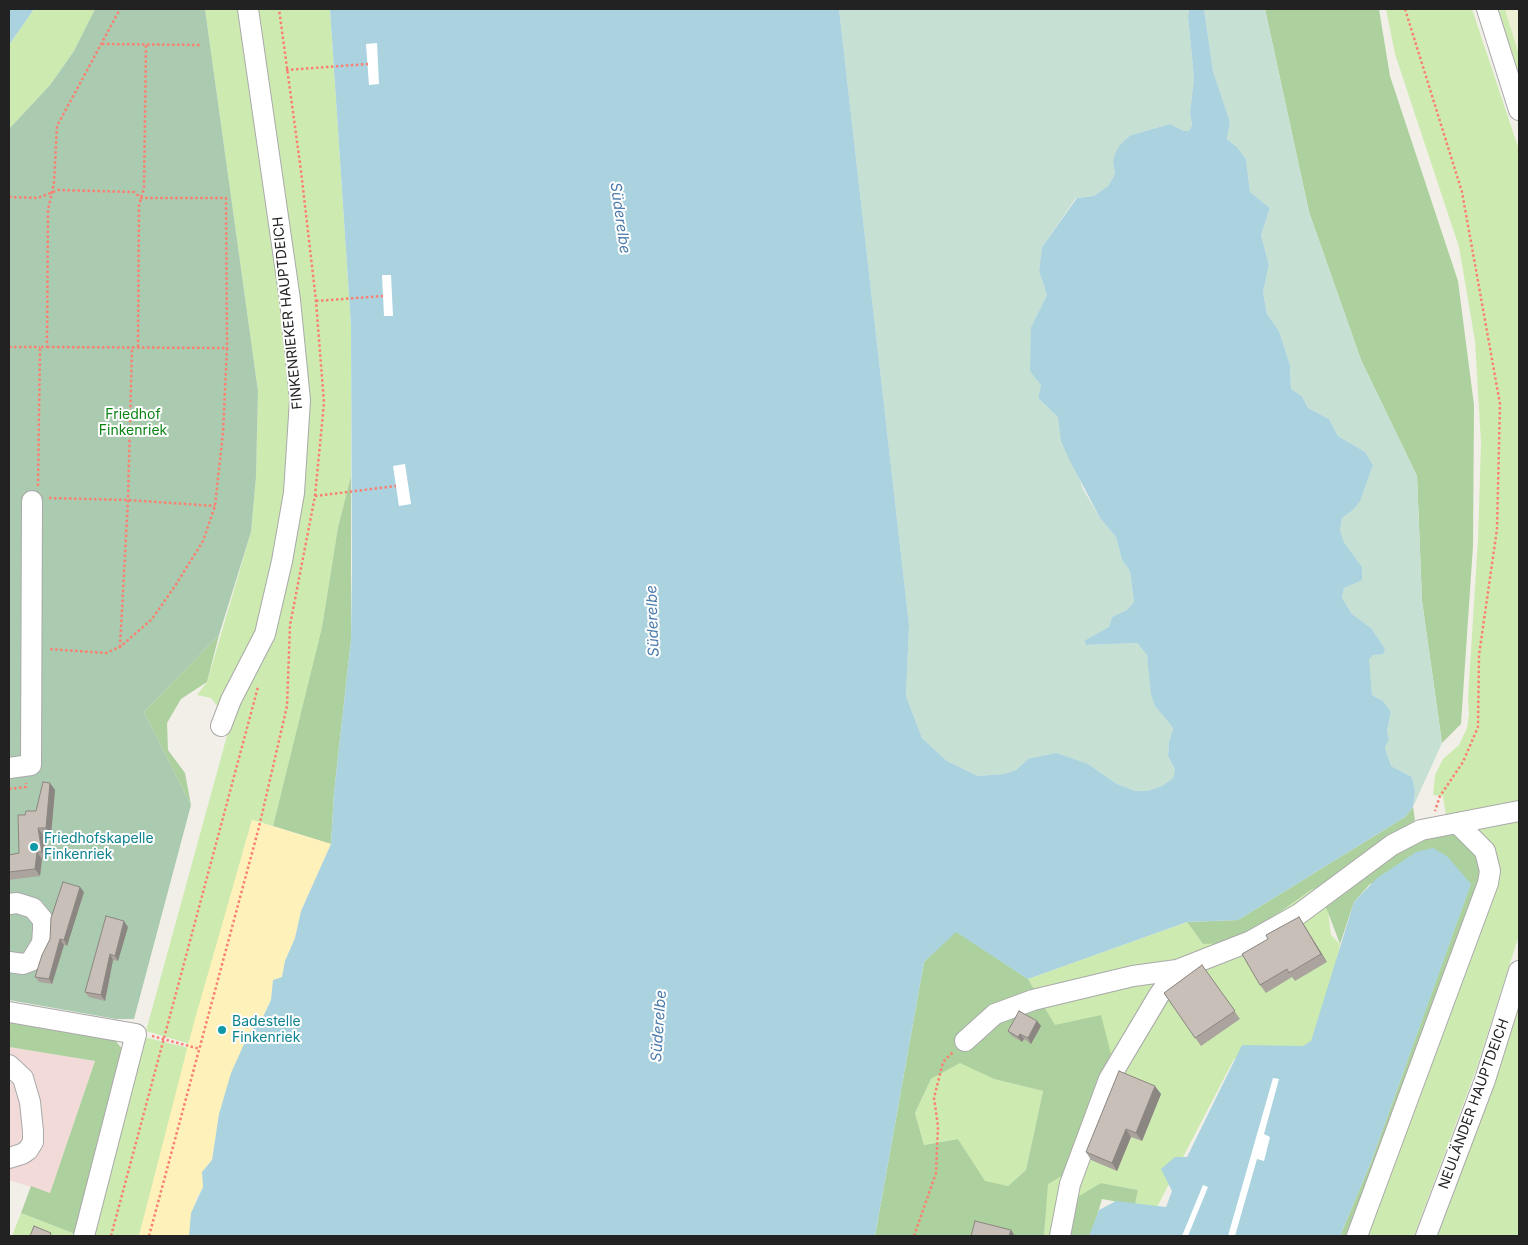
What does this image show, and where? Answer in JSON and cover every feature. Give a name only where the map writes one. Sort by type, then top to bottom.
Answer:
[{"type":"street","name":"FINKENRIEKER HAUPTDEICH","points":[[222,726],[231,700],[265,634],[282,561],[294,493],[300,400],[290,300],[248,9]]},
{"type":"street","points":[[1487,9],[1519,110]]},
{"type":"street","points":[[9,768],[31,765],[30,648],[35,500]]},
{"type":"street","points":[[965,1041],[995,1014],[1033,1000],[1133,976],[1176,970],[1250,941],[1299,914],[1392,845],[1421,830],[1519,811]]},
{"type":"street","points":[[1357,1236],[1488,883],[1490,870],[1485,851],[1457,823]]},
{"type":"street","points":[[9,904],[27,905],[39,913],[43,920],[42,943],[37,953],[31,961],[10,968]]},
{"type":"street","points":[[1060,1236],[1070,1184],[1110,1079],[1159,995],[1176,970]]},
{"type":"street","name":"NEULÄNDER HAUPTDEICH","points":[[1426,1236],[1485,1080],[1519,971]]},
{"type":"street","points":[[9,1012],[136,1034],[84,1236]]},
{"type":"street","points":[[9,1065],[22,1078],[30,1102],[33,1131],[33,1142],[28,1150],[9,1158]]},
{"type":"path","points":[[47,347],[48,210],[58,126],[120,9]]},
{"type":"path","points":[[1405,9],[1462,192],[1500,404],[1497,529],[1479,655],[1478,727],[1463,762],[1440,796]]},
{"type":"path","points":[[102,44],[202,45]]},
{"type":"path","points":[[138,347],[139,205],[144,188],[146,45]]},
{"type":"path","points":[[286,70],[368,64]]},
{"type":"path","points":[[9,198],[38,198],[58,190],[134,192],[141,198],[226,198],[227,348],[223,432],[215,506],[203,541],[176,586],[152,620],[120,647],[106,653],[30,648]]},
{"type":"path","points":[[316,301],[383,296]]},
{"type":"path","points":[[9,347],[227,348]]},
{"type":"path","points":[[40,347],[35,500],[128,500],[215,506]]},
{"type":"path","points":[[120,647],[128,500],[132,347]]},
{"type":"path","points":[[314,496],[396,486]]},
{"type":"path","points":[[111,1236],[260,681]]},
{"type":"path","points":[[149,1236],[259,827]]},
{"type":"path","points":[[164,1039],[200,1049]]},
{"type":"path","points":[[914,1236],[936,1173],[938,1126],[934,1098],[943,1062],[965,1041]]},
{"type":"shaded area","points":[[9,1047],[95,1061],[50,1193],[9,1180]]},
{"type":"green space","points":[[34,9],[95,9],[74,51],[50,85],[9,129],[9,45]]},
{"type":"green space","name":"Friedhof Finkenriek","points":[[95,9],[205,9],[258,391],[256,477],[251,532],[219,635],[144,712],[191,805],[134,1019],[116,1019],[9,1000],[9,129],[50,85],[74,51]]},
{"type":"green space","points":[[205,9],[239,9],[282,291],[292,397],[290,479],[260,627],[218,707],[211,698],[197,695],[207,682],[251,532],[256,477],[258,391]]},
{"type":"green space","points":[[253,9],[330,9],[351,326],[351,476],[338,527],[322,627],[273,826],[252,820],[190,1044],[146,1031],[228,732],[248,684],[303,471]]},
{"type":"green space","points":[[839,9],[1189,9],[1188,17],[1194,78],[1190,112],[1192,125],[1189,131],[1184,131],[1170,124],[1131,135],[1113,163],[1115,174],[1108,186],[1094,196],[1076,198],[1042,247],[1039,271],[1047,295],[1031,327],[1041,385],[1038,398],[1058,417],[1083,489],[1100,518],[1116,537],[1122,560],[1130,571],[1134,602],[1127,610],[1112,617],[1109,627],[1084,642],[1086,645],[1137,643],[1147,655],[1155,706],[1173,728],[1168,756],[1175,771],[1173,778],[1162,786],[1147,791],[1136,791],[1117,784],[1088,764],[1028,759],[1016,770],[1003,774],[978,776],[947,761],[922,738],[906,696],[909,625]]},
{"type":"green space","points":[[1204,9],[1265,9],[1309,212],[1361,360],[1417,476],[1422,601],[1442,743],[1413,807],[1415,792],[1412,777],[1391,766],[1385,748],[1389,739],[1387,731],[1391,712],[1383,701],[1372,695],[1368,659],[1384,649],[1371,628],[1352,614],[1342,598],[1344,588],[1362,567],[1344,542],[1340,530],[1342,518],[1353,510],[1360,500],[1373,465],[1365,452],[1338,436],[1329,419],[1308,408],[1302,396],[1291,389],[1290,365],[1279,331],[1267,314],[1263,292],[1269,265],[1261,235],[1270,208],[1250,192],[1246,159],[1237,147],[1227,139],[1230,122],[1213,71]]},
{"type":"green space","points":[[1265,9],[1379,9],[1390,76],[1458,281],[1474,405],[1473,546],[1461,724],[1442,743],[1422,601],[1417,476],[1361,360],[1309,212]]},
{"type":"green space","points":[[1386,9],[1472,9],[1519,150],[1519,805],[1446,816],[1443,796],[1433,795],[1435,775],[1443,759],[1459,745],[1467,728],[1469,714],[1468,697],[1478,540],[1481,443],[1475,341],[1459,247],[1395,54]]},
{"type":"green space","points":[[1493,9],[1505,9],[1519,55],[1519,87]]},
{"type":"green space","points":[[1505,9],[1519,9],[1519,55]]},
{"type":"green space","points":[[351,476],[351,640],[334,793],[331,844],[273,826],[322,627],[338,527]]},
{"type":"green space","points":[[219,635],[207,682],[181,699],[167,723],[168,750],[185,773],[191,805],[144,712]]},
{"type":"green space","points":[[1413,807],[1415,820],[1405,832],[1325,885],[1311,890],[1266,922],[1229,943],[1203,944],[1187,922],[1238,920],[1405,817]]},
{"type":"green space","points":[[1519,819],[1519,935],[1477,1067],[1414,1236],[1360,1236],[1470,827]]},
{"type":"green space","points":[[1453,829],[1486,863],[1353,1236],[1340,1236],[1371,1162],[1471,884],[1458,871],[1370,884],[1354,902],[1340,944],[1324,902],[1406,842]]},
{"type":"green space","points":[[1325,885],[1331,935],[1340,944],[1321,1045],[1234,1059],[1156,1209],[1135,1205],[1138,1190],[1101,1183],[1068,1236],[1044,1236],[1047,1184],[1087,1161],[1096,1083],[1111,1054],[1055,1025],[1028,979],[1187,922],[1203,944],[1266,922],[1311,890]]},
{"type":"green space","points":[[956,931],[1028,979],[1055,1025],[1101,1015],[1111,1054],[1096,1083],[1108,1103],[1087,1161],[1048,1184],[1044,1236],[875,1236],[924,962]],"holes":[[[960,1063],[994,1079],[1043,1091],[1026,1170],[1008,1186],[985,1181],[958,1139],[924,1145],[915,1113],[931,1079]]]},
{"type":"green space","points":[[1519,997],[1519,1236],[1435,1236]]},
{"type":"green space","points":[[9,1020],[114,1039],[124,1051],[75,1234],[21,1213],[31,1186],[50,1193],[95,1061],[9,1047]]},
{"type":"green space","points":[[144,1037],[189,1048],[139,1236],[89,1236]]},
{"type":"green space","points":[[960,1062],[994,1079],[1043,1091],[1026,1170],[1008,1186],[985,1182],[958,1139],[924,1145],[915,1113],[931,1079]]},
{"type":"green space","points":[[1101,1183],[1138,1190],[1135,1205],[1102,1199],[1091,1236],[1068,1236],[1079,1196]]},
{"type":"green space","points":[[21,1213],[75,1234],[74,1236],[12,1236]]},
{"type":"sand","name":"Badestelle Finkenriek","points":[[252,820],[331,844],[301,911],[295,938],[285,961],[282,977],[273,981],[271,1000],[263,1017],[249,1034],[215,1141],[212,1160],[202,1172],[204,1187],[197,1197],[189,1236],[139,1236],[193,1026]]},
{"type":"water","points":[[9,9],[34,9],[9,45]]},
{"type":"water","name":"Süderelbe","points":[[330,9],[839,9],[909,625],[906,696],[922,738],[947,761],[978,776],[1003,774],[1016,770],[1028,759],[1056,753],[1088,764],[1117,784],[1136,791],[1147,791],[1162,786],[1173,778],[1175,770],[1168,756],[1173,728],[1155,706],[1151,694],[1147,655],[1137,643],[1086,645],[1084,641],[1109,627],[1112,617],[1127,610],[1134,602],[1130,571],[1122,560],[1116,537],[1100,518],[1069,459],[1061,441],[1058,417],[1038,398],[1041,385],[1030,371],[1031,327],[1047,295],[1039,271],[1042,247],[1077,198],[1094,196],[1108,186],[1115,174],[1113,163],[1115,154],[1120,145],[1131,135],[1170,124],[1184,131],[1189,131],[1192,125],[1190,112],[1194,78],[1188,17],[1189,9],[1204,9],[1213,71],[1230,122],[1227,139],[1237,147],[1246,159],[1250,192],[1270,208],[1261,235],[1269,265],[1263,292],[1267,314],[1279,331],[1290,365],[1291,389],[1302,396],[1308,408],[1329,419],[1338,436],[1365,452],[1373,465],[1360,501],[1353,510],[1342,518],[1340,530],[1344,542],[1362,567],[1362,580],[1344,588],[1342,598],[1352,614],[1371,628],[1385,649],[1383,654],[1374,655],[1369,659],[1372,695],[1383,701],[1391,712],[1387,731],[1389,739],[1385,748],[1391,766],[1412,777],[1415,792],[1413,807],[1405,817],[1238,920],[1187,922],[1028,979],[956,932],[924,962],[875,1236],[189,1236],[191,1213],[203,1187],[202,1172],[212,1160],[219,1114],[231,1073],[249,1033],[263,1017],[271,1000],[273,980],[282,977],[285,961],[295,938],[301,911],[331,844],[334,793],[351,640],[352,569],[351,326]]},
{"type":"water","points":[[1433,848],[1447,856],[1471,884],[1371,1162],[1340,1236],[1089,1236],[1099,1210],[1116,1201],[1166,1207],[1172,1191],[1161,1169],[1175,1157],[1187,1157],[1242,1045],[1303,1046],[1311,1041],[1354,902],[1377,878],[1416,852]]},
{"type":"pier","points":[[377,43],[379,84],[369,85],[366,44]]},
{"type":"pier","points":[[382,275],[391,275],[393,316],[384,316]]},
{"type":"pier","points":[[405,464],[411,504],[399,506],[393,466]]},
{"type":"pier","points":[[1273,1078],[1279,1079],[1264,1134],[1270,1137],[1264,1161],[1257,1159],[1235,1236],[1228,1236]]},
{"type":"pier","points":[[1203,1185],[1208,1187],[1188,1236],[1182,1236]]},
{"type":"building","points":[[43,782],[50,783],[46,828],[38,828],[42,852],[37,852],[35,869],[9,872],[9,855],[19,853],[18,815],[25,815],[26,811],[36,811]]},
{"type":"building","points":[[63,882],[80,887],[64,940],[60,939],[49,979],[35,977],[42,955],[50,939],[51,918]]},
{"type":"building","points":[[106,916],[124,921],[115,956],[110,954],[101,995],[85,992]]},
{"type":"building","points":[[1299,917],[1321,954],[1289,973],[1287,969],[1260,985],[1242,954],[1268,939],[1266,935]]},
{"type":"building","points":[[1202,965],[1235,1011],[1195,1038],[1164,993]]},
{"type":"building","points":[[1019,1011],[1037,1021],[1028,1038],[1020,1034],[1018,1037],[1008,1031]]},
{"type":"building","points":[[1119,1071],[1155,1086],[1136,1133],[1126,1129],[1112,1163],[1086,1152]]},
{"type":"building","points":[[975,1221],[1011,1230],[1009,1236],[971,1236]]},
{"type":"building","points":[[34,1226],[51,1233],[50,1236],[30,1236]]},
{"type":"place","name":"Friedhofskapelle Finkenriek","points":[[34,847]]},
{"type":"place","name":"Badestelle Finkenriek","points":[[222,1030]]}]
